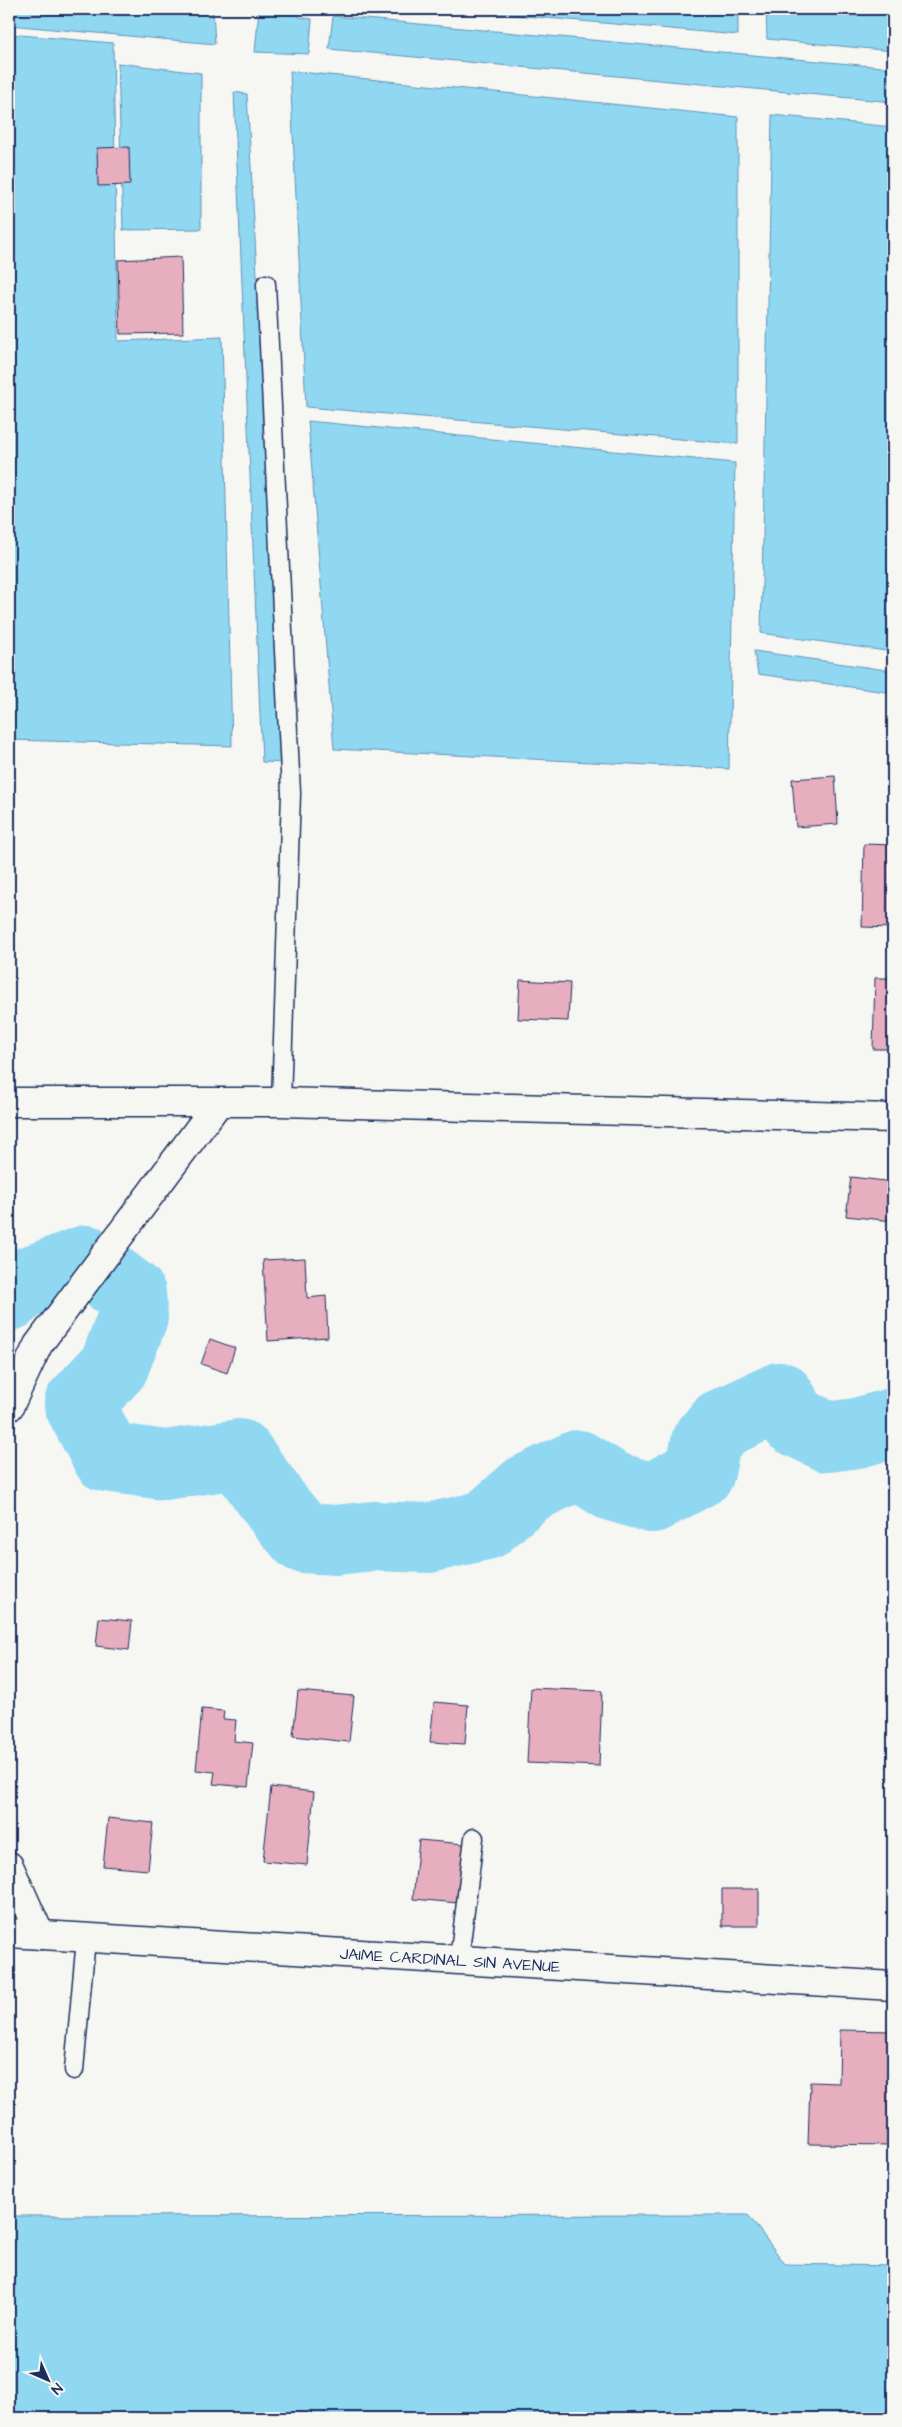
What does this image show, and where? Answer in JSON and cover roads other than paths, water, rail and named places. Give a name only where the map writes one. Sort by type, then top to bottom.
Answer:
[{"type":"street","points":[[9,1102],[281,1102],[893,1118]]},
{"type":"street","points":[[9,1407],[38,1345],[219,1102]]},
{"type":"street","points":[[9,1866],[40,1936]]},
{"type":"street","name":"JAIME CARDINAL SIN AVENUE","points":[[9,1933],[893,1986]]},
{"type":"lane","points":[[266,284],[291,793],[281,1102]]},
{"type":"lane","points":[[459,1959],[474,1838]]},
{"type":"lane","points":[[74,2070],[86,1938]]},
{"type":"water","points":[[9,9],[213,11],[215,44],[9,25]]},
{"type":"water","points":[[259,9],[298,9],[299,17],[312,19],[309,54],[255,52]]},
{"type":"water","points":[[445,9],[738,9],[738,35]]},
{"type":"water","points":[[766,9],[893,9],[893,51],[767,39]]},
{"type":"water","points":[[333,16],[893,68],[893,102],[329,49]]},
{"type":"water","points":[[9,34],[113,43],[118,341],[222,337],[232,746],[9,740]]},
{"type":"water","points":[[118,63],[201,73],[201,229],[123,230]]},
{"type":"water","points":[[290,71],[738,117],[738,444],[306,407]]},
{"type":"water","points":[[234,92],[247,94],[284,763],[262,762]]},
{"type":"water","points":[[772,115],[893,127],[893,652],[761,633]]},
{"type":"water","points":[[308,421],[735,463],[729,769],[334,749]]},
{"type":"water","points":[[754,651],[893,671],[893,693],[758,674]]},
{"type":"water","points":[[748,2215],[785,2264],[893,2266],[893,2418],[9,2418],[9,2216]]},
{"type":"waterway","points":[[9,1296],[24,1283],[86,1260],[131,1294],[133,1317],[114,1366],[79,1404],[107,1457],[165,1465],[239,1454],[279,1510],[303,1538],[336,1540],[373,1536],[429,1538],[486,1525],[527,1489],[578,1465],[612,1486],[652,1498],[700,1472],[706,1442],[721,1424],[780,1397],[795,1421],[828,1437],[857,1433],[893,1423]]}]
